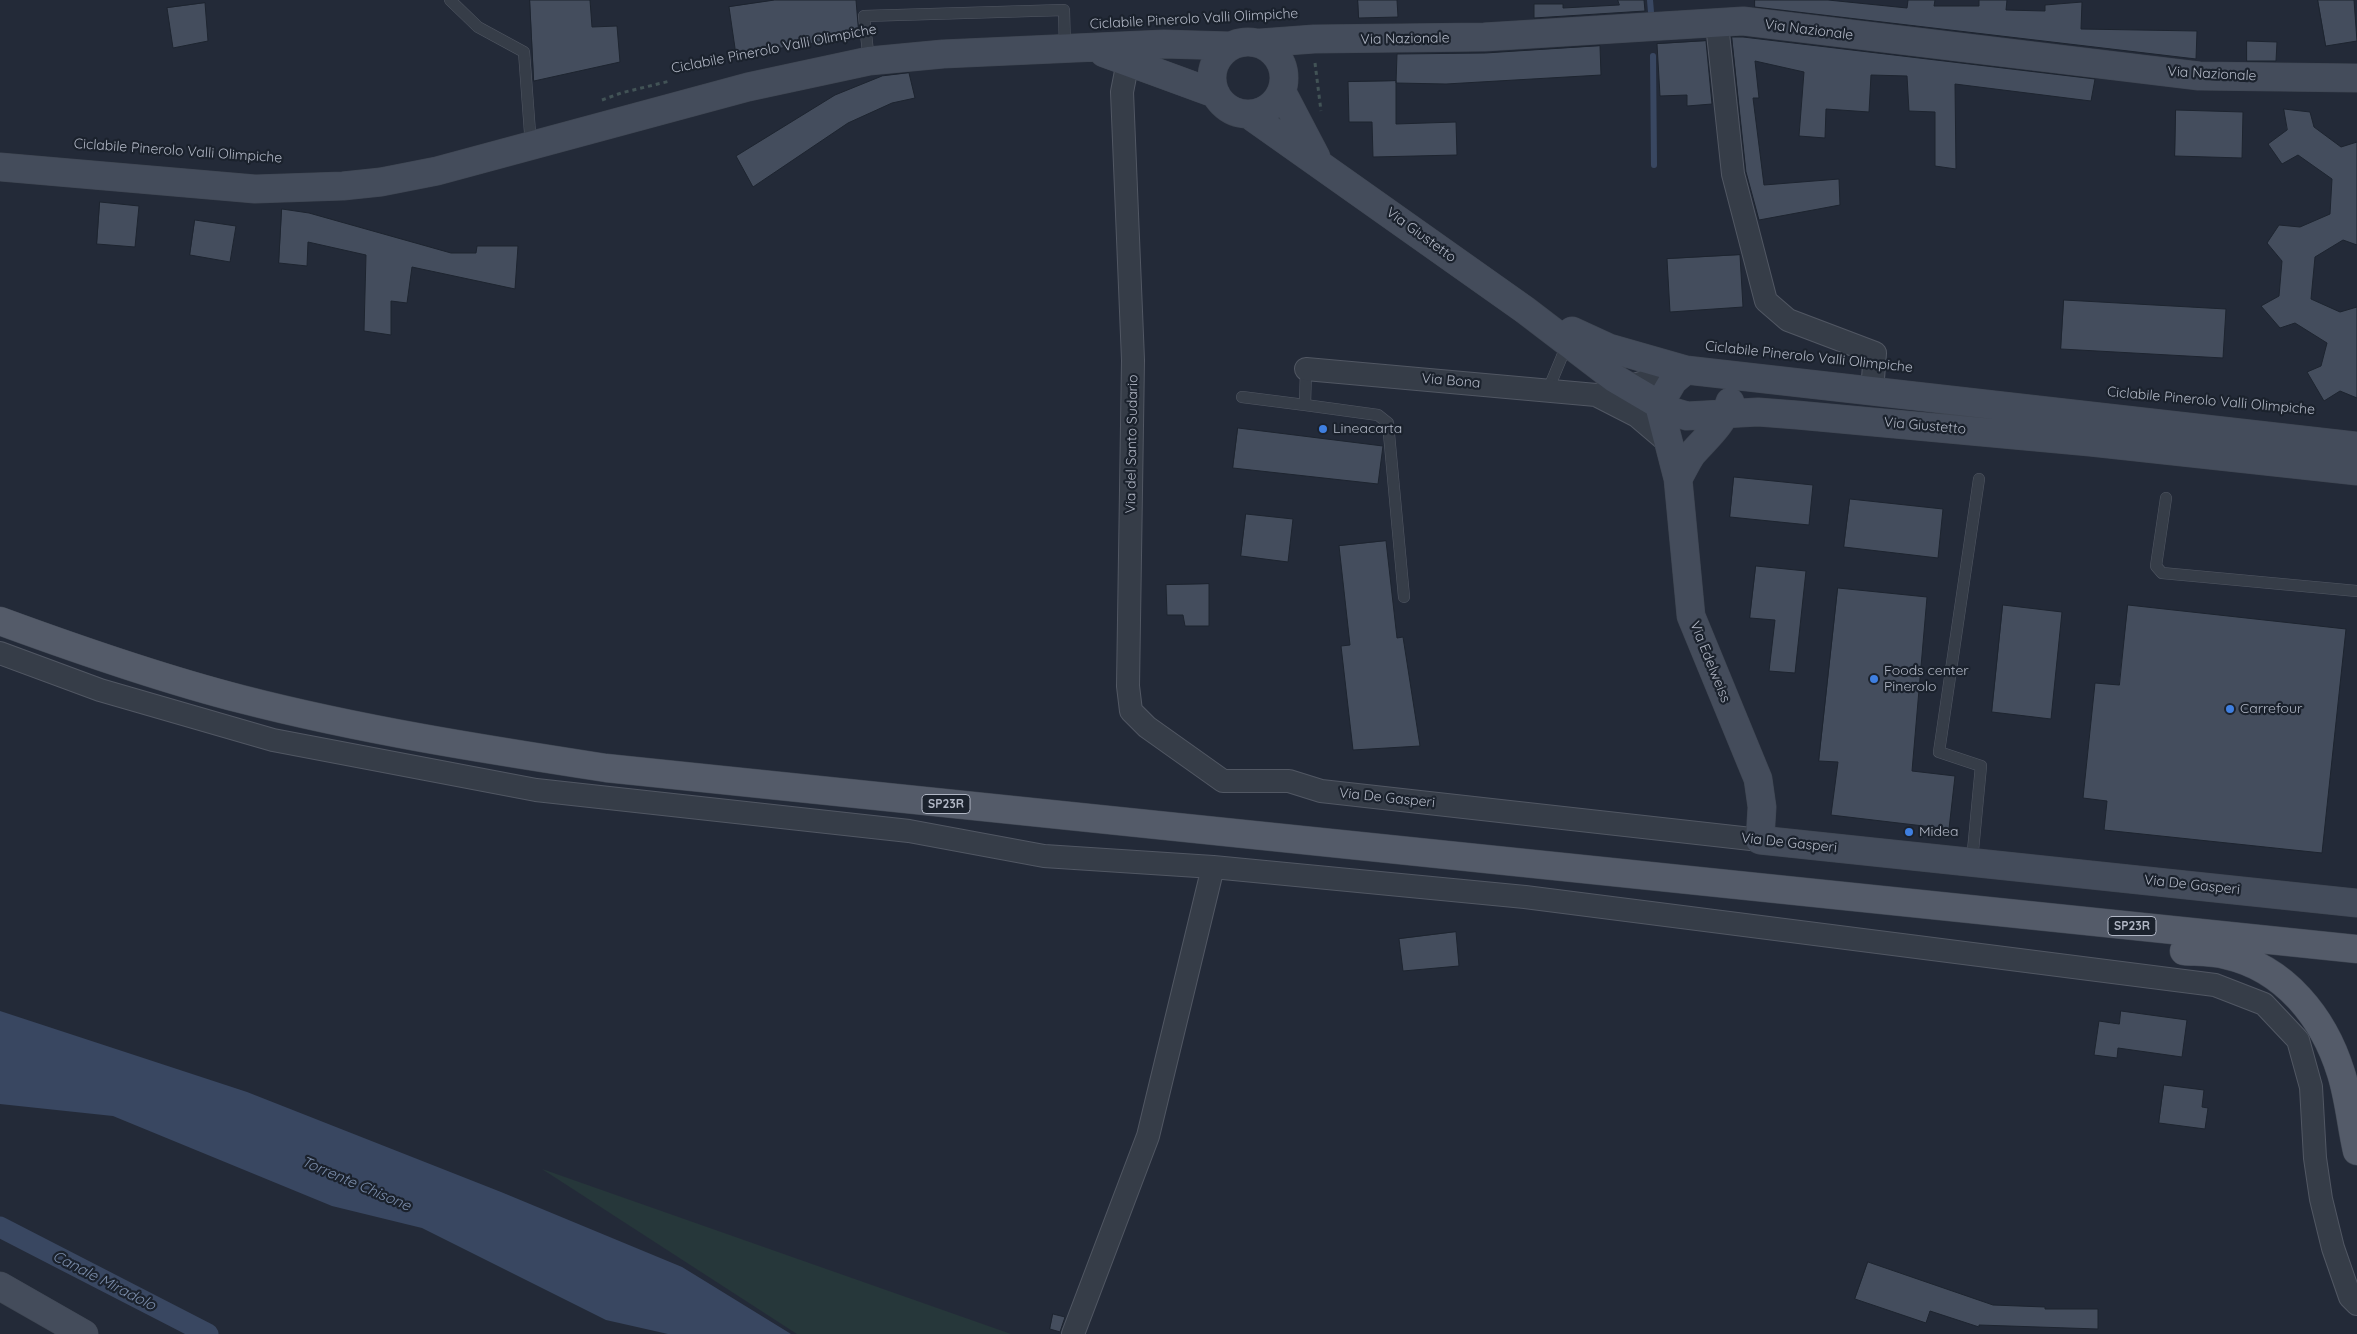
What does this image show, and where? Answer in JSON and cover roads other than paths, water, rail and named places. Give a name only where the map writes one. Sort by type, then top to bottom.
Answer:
[{"type":"main road","name":"Via Nazionale","points":[[1260,43],[1321,44],[1484,37],[1743,21],[2199,76],[2357,78]]},
{"type":"main road","points":[[0,166],[255,189],[290,189],[381,182],[437,171],[748,87],[868,61],[934,54],[1164,44],[1231,46],[1250,41],[1260,43],[1278,56],[1283,65],[1283,84]]},
{"type":"main road","points":[[1231,46],[1222,52],[1214,67],[1212,83],[1216,94],[1229,108],[1248,114],[1269,108],[1301,54],[1321,44]]},
{"type":"main road","points":[[1076,49],[1128,61],[1216,94]]},
{"type":"main road","name":"Via Giustetto","points":[[1283,84],[1317,161]]},
{"type":"main road","name":"Via Giustetto","points":[[1248,114],[1525,310],[1614,378],[1670,411],[1688,416],[1758,412],[1806,415],[2090,442],[2357,471]]},
{"type":"main road","name":"Via Giustetto","points":[[1525,310],[1609,348],[1686,370],[2357,446]]},
{"type":"main road","points":[[1659,405],[1673,381],[1686,370]]},
{"type":"main road","points":[[1678,479],[1691,456],[1727,414],[1738,376]]},
{"type":"main road","name":"Via Edelweiss","points":[[1659,405],[1678,479],[1691,616],[1758,779],[1762,806],[1760,840]]},
{"type":"main road","name":"SP23R","points":[[0,621],[93,656],[240,699],[336,722],[450,744],[606,768],[2357,949]]},
{"type":"main road","name":"Via De Gasperi","points":[[1760,840],[2357,903]]},
{"type":"main road","points":[[1908,903],[2008,931],[2226,955],[2253,965],[2300,996],[2319,1022],[2335,1056],[2351,1113],[2357,1151]]},
{"type":"main road","points":[[2351,1113],[2357,1085]]},
{"type":"main road","points":[[0,1286],[84,1334]]},
{"type":"street","points":[[1716,24],[1732,174],[1766,301],[1788,320],[1875,353],[1872,391]]},
{"type":"street","name":"Via del Santo Sudario","points":[[1128,61],[1122,92],[1133,360],[1128,686],[1130,712],[1147,728],[1223,781]]},
{"type":"street","name":"Via Bona","points":[[1306,369],[1596,395]]},
{"type":"street","points":[[1596,395],[1686,370]]},
{"type":"street","points":[[1596,395],[1637,416],[1670,444]]},
{"type":"street","points":[[0,653],[100,690],[272,740],[536,790],[909,831],[1044,856],[1213,866],[1525,896],[2215,985],[2264,1004],[2298,1040],[2311,1088],[2315,1158],[2321,1199],[2333,1248],[2350,1297],[2357,1304]]},
{"type":"street","name":"Via De Gasperi","points":[[1223,781],[1288,781],[1320,790],[1760,840]]},
{"type":"street","points":[[1073,1334],[1148,1136],[1213,866]]},
{"type":"lane","points":[[450,0],[478,27],[524,52],[531,146]]},
{"type":"lane","points":[[868,61],[864,16],[1064,10],[1076,49]]},
{"type":"lane","points":[[1548,390],[1568,342]]},
{"type":"lane","points":[[1305,405],[1306,369]]},
{"type":"lane","points":[[1242,398],[1378,415],[1388,423],[1404,597]]},
{"type":"lane","points":[[1972,862],[1981,766],[1939,752],[1978,479]]},
{"type":"lane","points":[[2166,498],[2156,566],[2162,573],[2357,591]]},
{"type":"water","name":"Torrente Chisone","points":[[0,1011],[247,1092],[501,1192],[682,1267],[791,1334],[668,1334],[606,1320],[422,1228],[332,1206],[113,1116],[0,1104]]},
{"type":"waterway","points":[[1650,0],[1651,12]]},
{"type":"waterway","points":[[1653,56],[1654,165]]},
{"type":"waterway","name":"Canale Miradolo","points":[[0,1227],[208,1334]]},
{"type":"place","name":"Lineacarta","points":[[1323,429]]},
{"type":"place","name":"Foods center Pinerolo","points":[[1874,679]]},
{"type":"place","name":"Carrefour","points":[[2230,709]]},
{"type":"place","name":"Midea","points":[[1909,832]]}]
